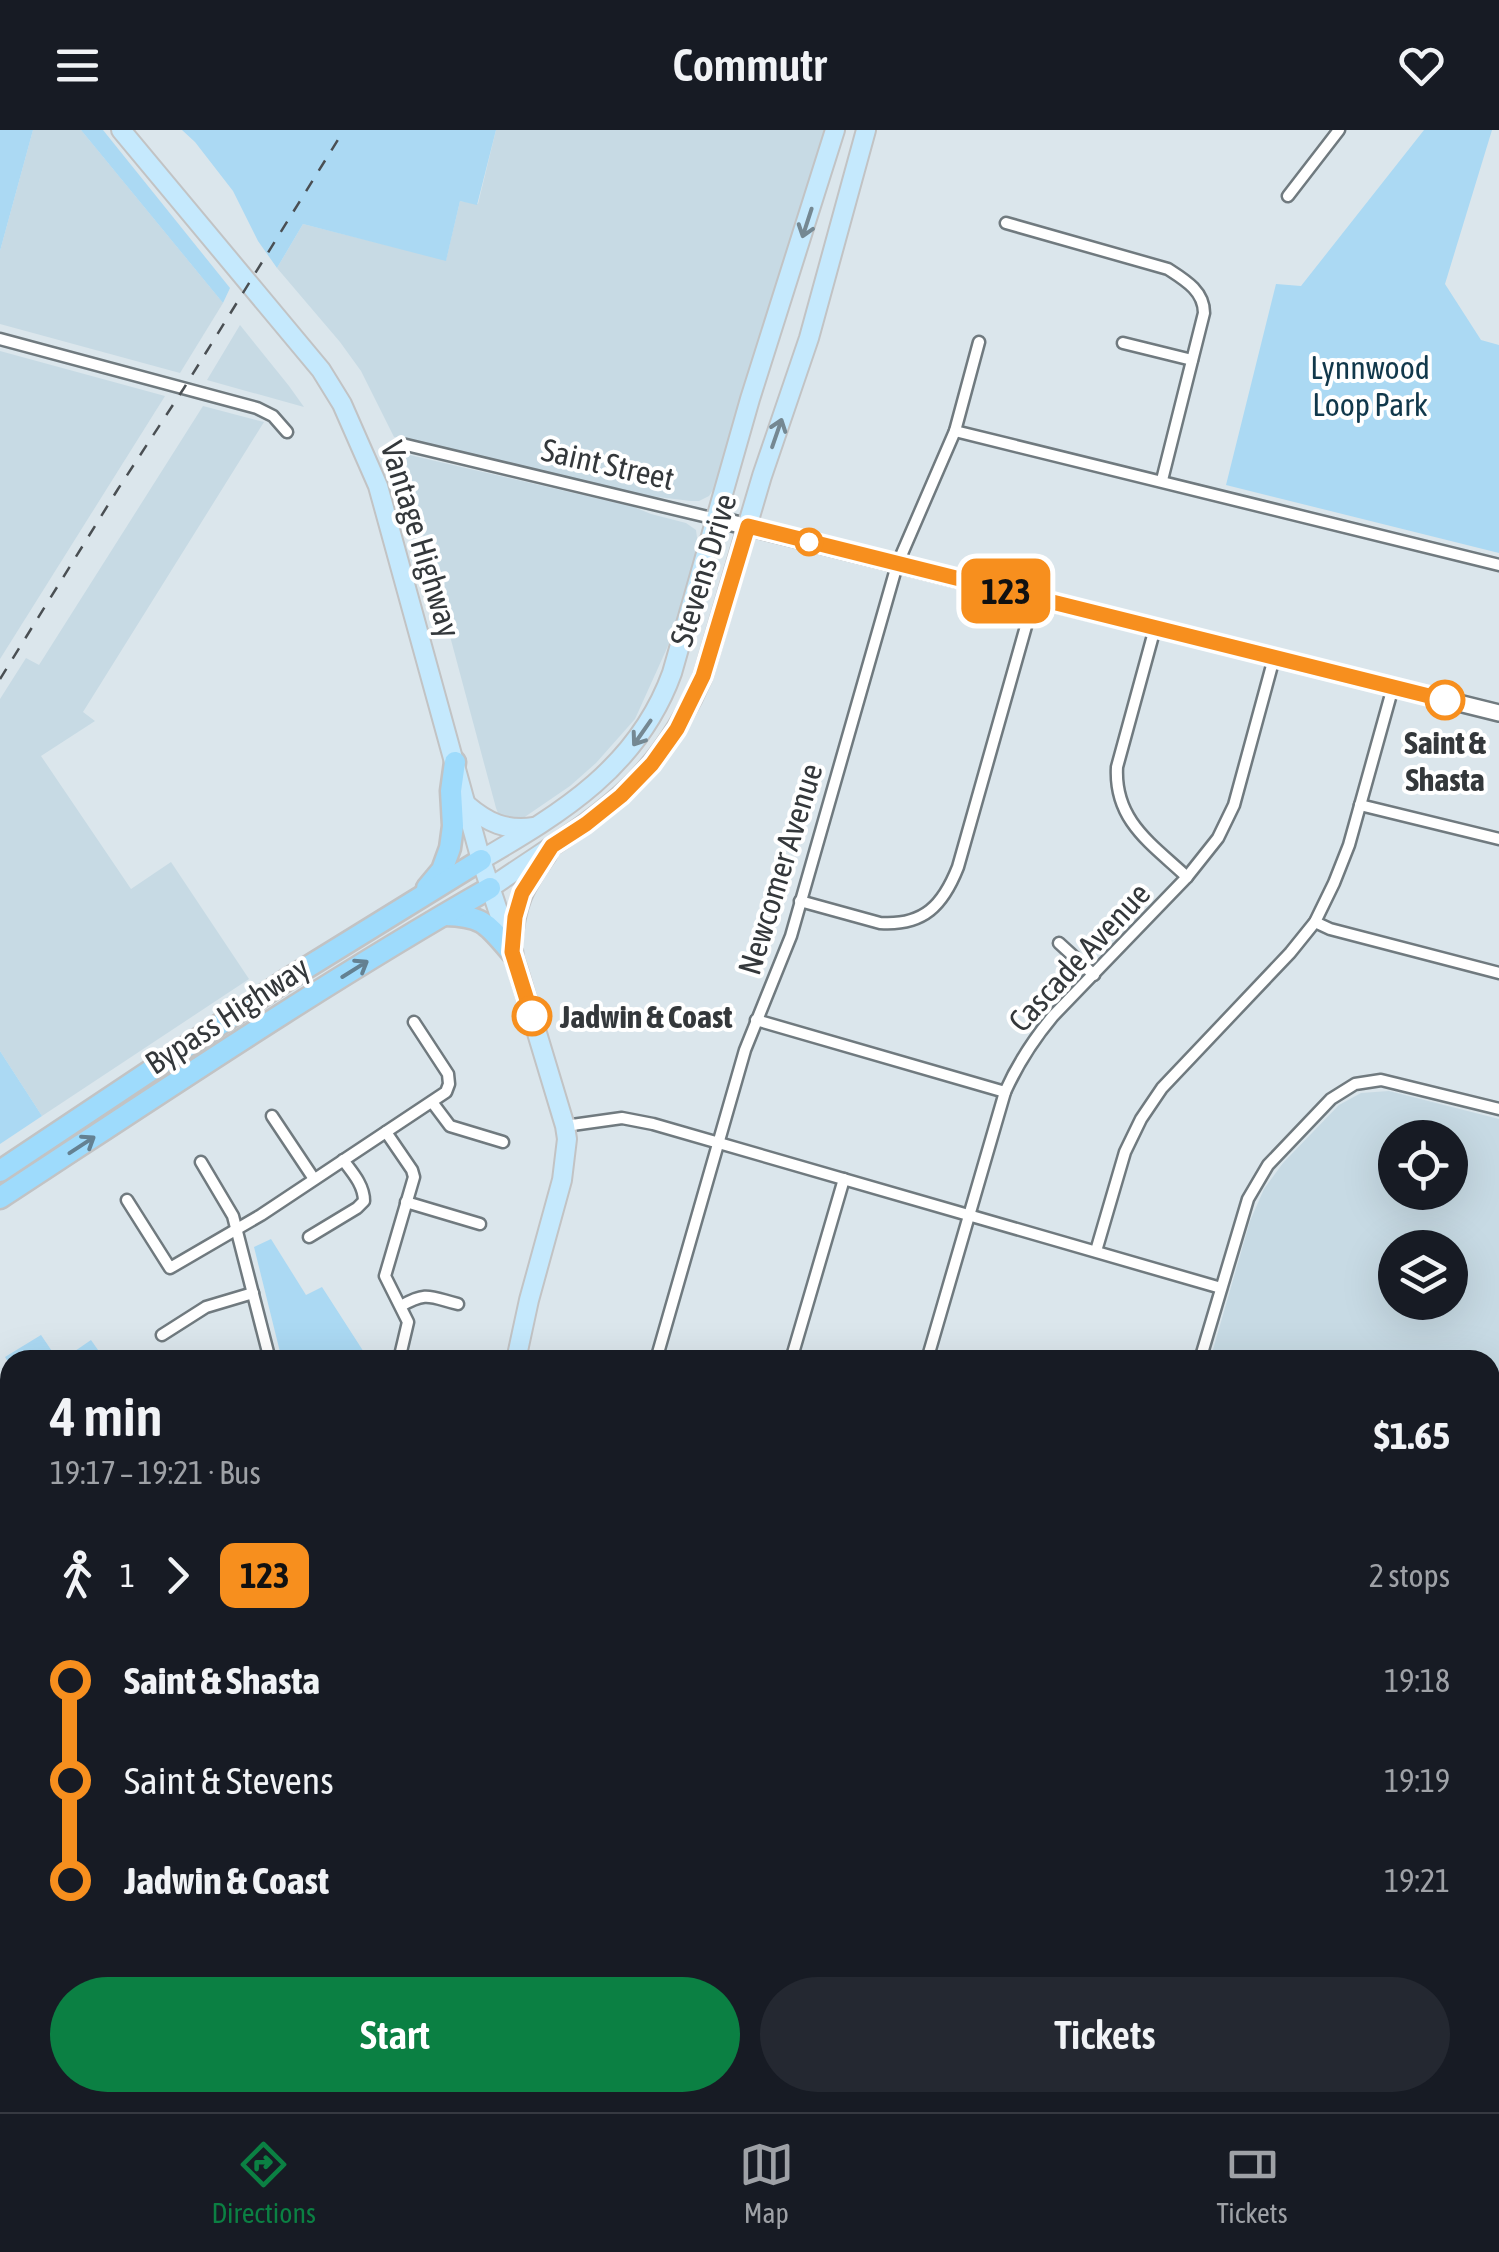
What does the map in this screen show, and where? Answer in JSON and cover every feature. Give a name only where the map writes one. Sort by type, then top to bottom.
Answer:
[{"type":"highway","points":[[417,900],[442,870],[450,848],[454,762]]},
{"type":"highway","name":"Bypass Highway","points":[[0,1171],[284,980],[481,860]]},
{"type":"highway","name":"Bypass Highway","points":[[0,1198],[225,1051],[442,914],[490,888]]},
{"type":"highway","points":[[442,914],[480,920],[512,952]]},
{"type":"main road","name":"Vantage Highway","points":[[121,130],[303,346],[342,404],[384,504],[481,860],[565,1126],[562,1180],[518,1350]]},
{"type":"main road","name":"Stevens Drive","points":[[481,860],[570,804],[600,780],[638,740],[654,714],[672,673],[750,399],[835,130]]},
{"type":"main road","name":"Stevens Drive","points":[[490,888],[621,796],[652,764],[677,729],[703,676],[808,338],[866,130]]},
{"type":"main road","points":[[466,805],[500,826],[534,826]]},
{"type":"main road","points":[[512,952],[522,893],[552,846]]},
{"type":"street","points":[[1288,196],[1339,130]]},
{"type":"street","points":[[1006,223],[1168,270],[1188,282],[1202,298],[1204,306],[1162,480]]},
{"type":"street","points":[[0,339],[257,408],[273,416],[287,432]]},
{"type":"street","name":"Newcomer Avenue","points":[[659,1350],[745,1050],[791,936],[898,565],[955,430],[979,342]]},
{"type":"street","points":[[1124,343],[1192,360]]},
{"type":"street","points":[[955,430],[1499,564]]},
{"type":"street","name":"Saint Street","points":[[402,444],[1499,713]]},
{"type":"street","points":[[800,900],[892,924],[922,915],[944,898],[958,867],[1034,598]]},
{"type":"street","points":[[1155,628],[1117,767],[1116,785],[1127,817],[1137,830],[1187,877]]},
{"type":"street","name":"Cascade Avenue","points":[[930,1350],[1005,1092],[1020,1060],[1033,1040],[1187,877],[1218,838],[1234,805],[1274,658]]},
{"type":"street","points":[[1096,1251],[1125,1152],[1162,1088],[1315,922],[1339,870],[1393,687]]},
{"type":"street","points":[[1360,806],[1499,839]]},
{"type":"street","points":[[1315,922],[1499,973]]},
{"type":"street","points":[[1059,942],[1094,974]]},
{"type":"street","points":[[756,1020],[1005,1092]]},
{"type":"street","points":[[126,1200],[170,1268],[237,1230],[447,1091],[449,1078],[414,1022]]},
{"type":"street","points":[[1203,1350],[1248,1199],[1268,1165],[1331,1098],[1355,1084],[1381,1080],[1499,1108]]},
{"type":"street","points":[[432,1102],[450,1126],[504,1142]]},
{"type":"street","points":[[272,1116],[314,1179]]},
{"type":"street","points":[[565,1126],[622,1118],[652,1124],[1220,1288]]},
{"type":"street","points":[[386,1132],[413,1173],[385,1276],[408,1322],[401,1350]]},
{"type":"street","points":[[308,1237],[364,1201],[360,1184],[344,1160]]},
{"type":"street","points":[[201,1162],[229,1207],[267,1350]]},
{"type":"street","points":[[794,1350],[844,1179]]},
{"type":"street","points":[[406,1202],[480,1224]]},
{"type":"street","points":[[162,1335],[206,1307],[253,1293]]},
{"type":"street","points":[[401,1306],[423,1296],[458,1304]]},
{"type":"shaded area","points":[[33,130],[81,130],[223,303],[180,373],[0,324],[0,251]]},
{"type":"shaded area","points":[[496,130],[824,130],[715,487],[709,496],[691,501],[641,495],[394,437],[361,371],[277,268],[303,224],[446,260],[460,201],[478,204]]},
{"type":"shaded area","points":[[240,325],[289,386],[304,407],[207,380]]},
{"type":"shaded area","points":[[0,351],[165,396],[0,659]]},
{"type":"shaded area","points":[[203,406],[264,422],[83,712],[95,721],[41,756],[131,889],[171,862],[249,979],[42,1116],[0,1051],[0,699],[26,658],[39,665]]},
{"type":"shaded area","points":[[401,453],[634,507],[686,523],[696,530],[698,545],[672,637],[635,719],[570,786],[513,825],[502,823],[496,808]]},
{"type":"shaded area","points":[[1389,1091],[1499,1119],[1499,1350],[1213,1350],[1250,1221],[1264,1189],[1283,1163],[1339,1105],[1361,1093]]},
{"type":"green space","points":[[0,130],[33,130],[0,251]]},
{"type":"green space","points":[[81,130],[103,130],[230,288],[223,303]]},
{"type":"green space","points":[[182,130],[496,130],[477,205],[460,201],[446,261],[303,224],[277,268],[258,241],[233,191]]},
{"type":"green space","name":"Lynnwood Loop Park","points":[[1424,130],[1492,130],[1445,284],[1481,340],[1499,345],[1499,553],[1226,485],[1276,284],[1301,286]]},
{"type":"green space","points":[[0,1051],[42,1116],[0,1144]]},
{"type":"green space","points":[[271,1239],[306,1295],[322,1287],[363,1350],[280,1350],[254,1247]]},
{"type":"green space","points":[[41,1335],[51,1350],[16,1350]]},
{"type":"green space","points":[[91,1340],[98,1350],[76,1350]]},
{"type":"railway","points":[[0,679],[344,130]]},
{"type":"bus line","name":"123","points":[[532,1016],[512,952],[522,893],[552,846],[621,796],[652,764],[677,729],[703,676],[748,526],[1445,700]]},
{"type":"place","name":"Saint & Shasta","points":[[1445,700]]},
{"type":"place","name":"Jadwin & Coast","points":[[532,1016]]}]
